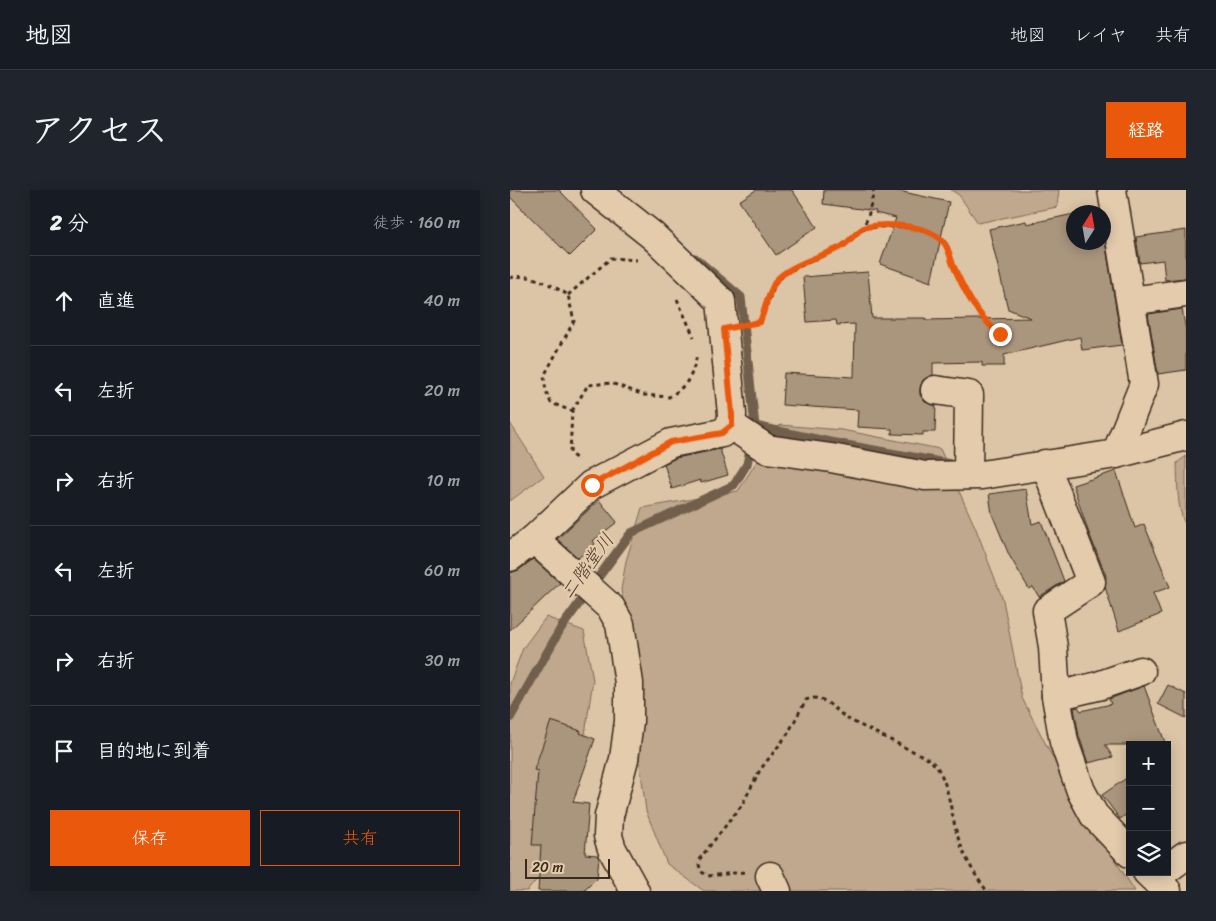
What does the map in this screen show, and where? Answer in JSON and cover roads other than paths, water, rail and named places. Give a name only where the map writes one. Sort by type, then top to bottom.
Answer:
[{"type":"street","points":[[595,190],[652,236],[721,301],[732,425]]},
{"type":"street","points":[[1112,190],[1144,384],[1116,454]]},
{"type":"street","points":[[1131,300],[1186,293]]},
{"type":"street","points":[[935,390],[969,395],[968,475]]},
{"type":"street","points":[[732,425],[767,449],[831,458],[925,476],[982,475],[1116,454],[1186,436]]},
{"type":"street","points":[[510,557],[534,539],[592,485],[671,442],[722,433],[732,425]]},
{"type":"street","points":[[1045,464],[1091,582],[1047,611],[1056,696],[1064,742],[1081,790],[1094,815],[1126,849]]},
{"type":"street","points":[[534,539],[611,608],[620,624],[628,683],[629,721],[624,758],[609,816],[608,836],[612,849],[636,891]]},
{"type":"street","points":[[1056,696],[1098,686],[1141,671]]},
{"type":"street","points":[[1160,877],[1186,855]]},
{"type":"waterway","name":"二階堂川","points":[[510,718],[561,628],[631,533],[734,485],[747,464],[755,426],[741,297],[695,258]]},
{"type":"waterway","name":"二階堂川","points":[[755,426],[951,464]]}]
